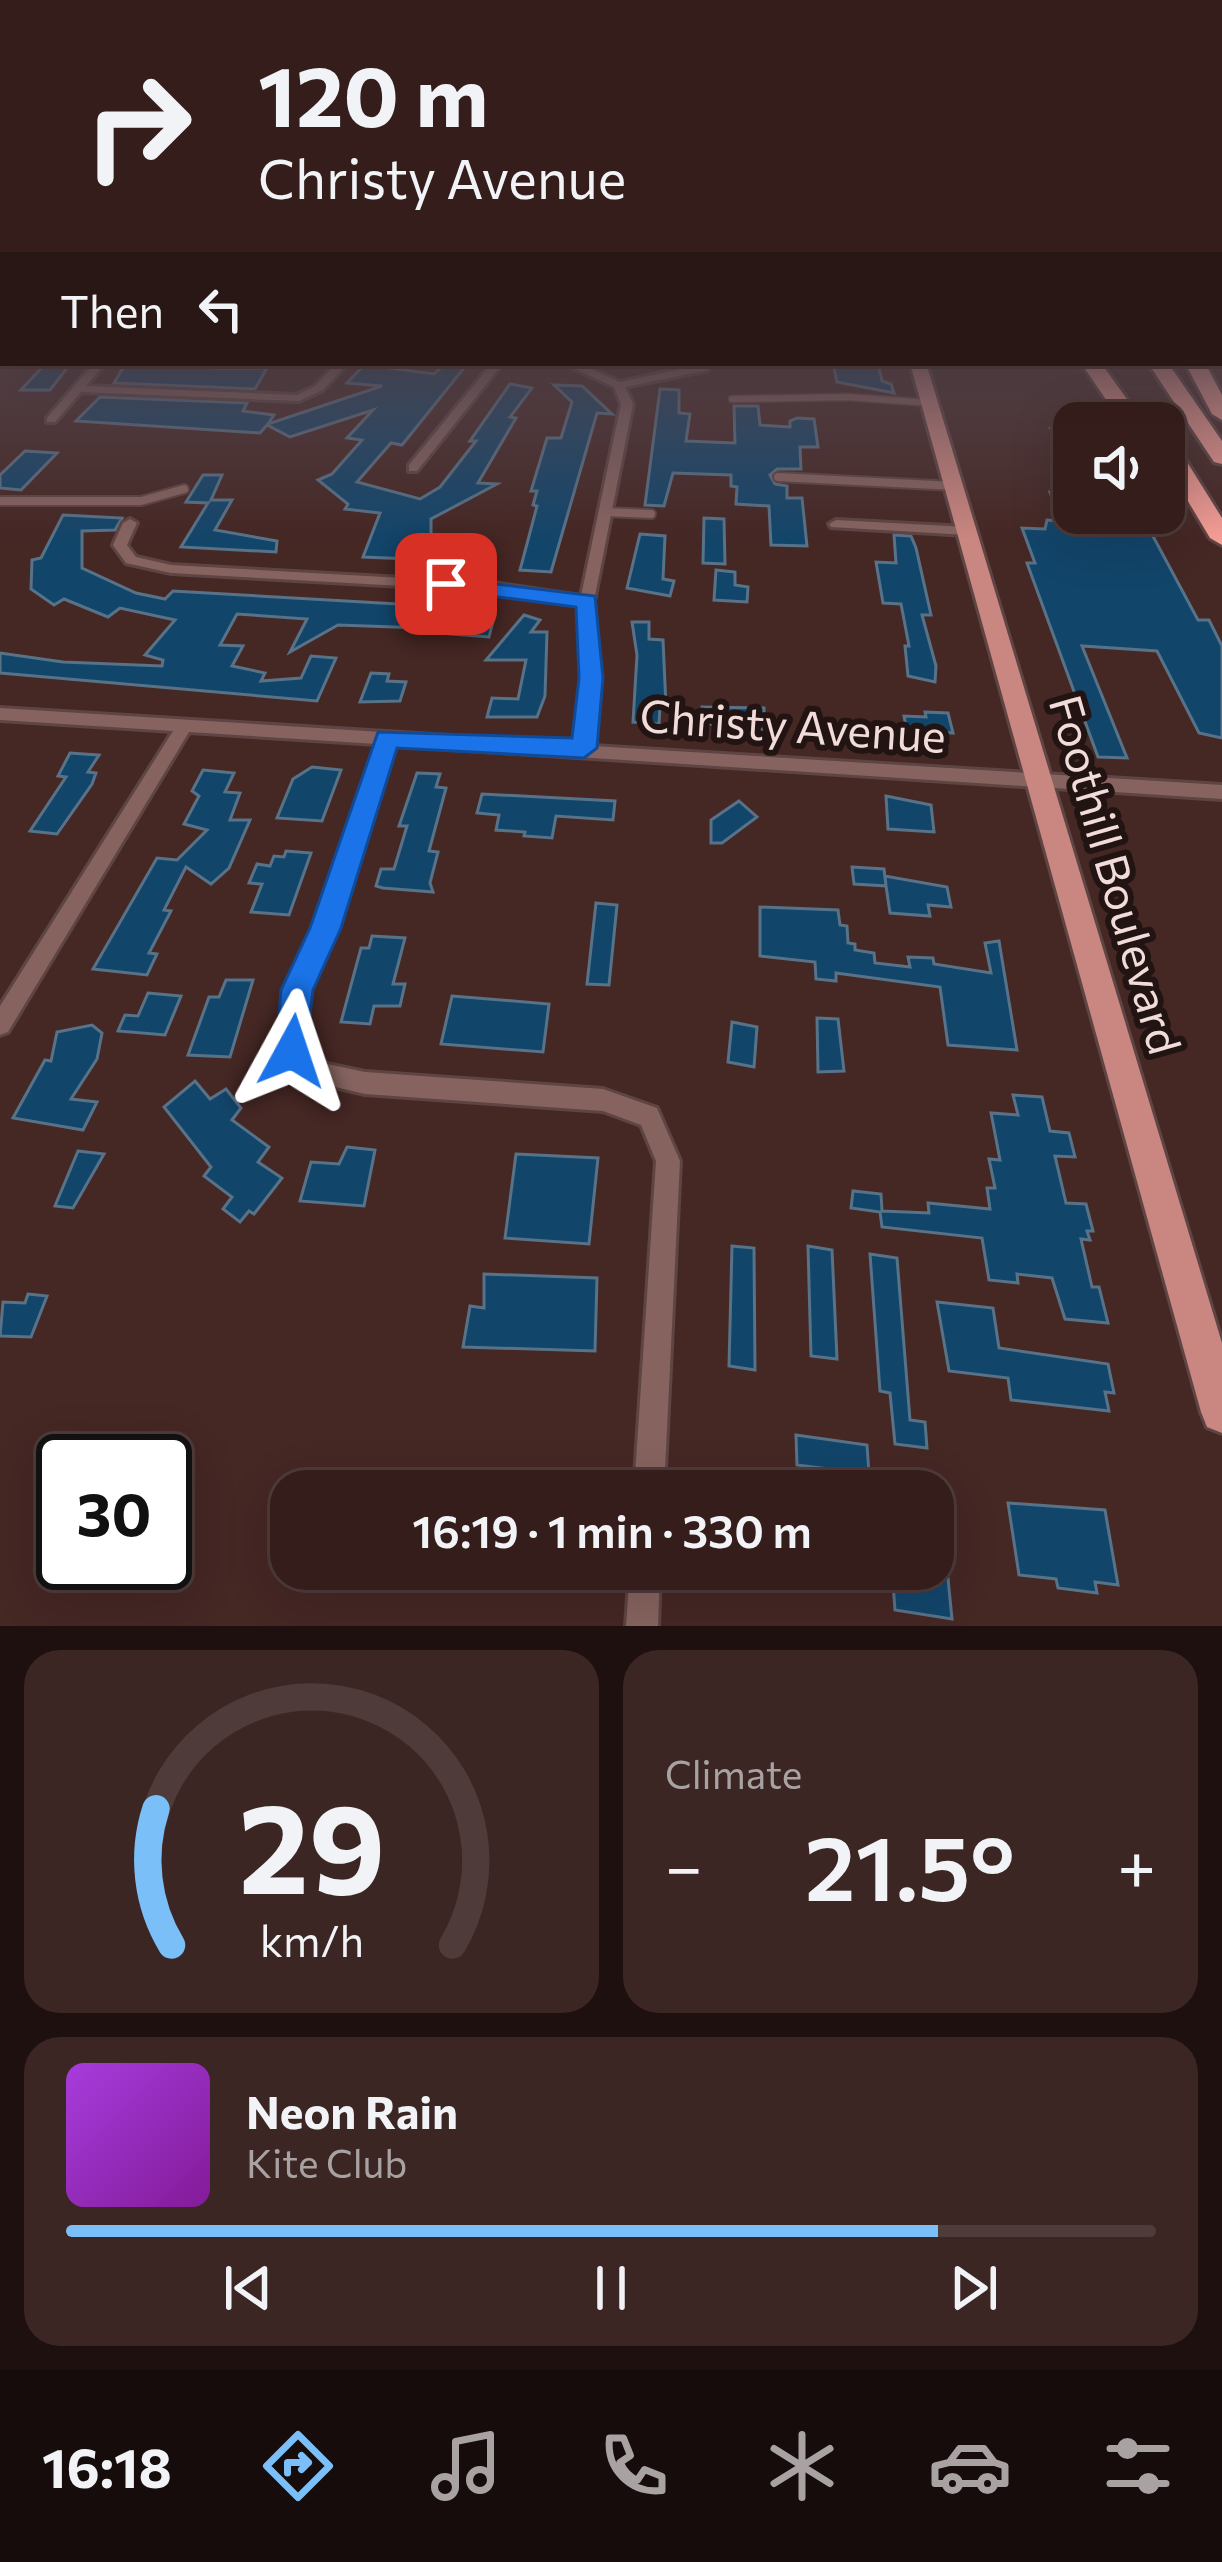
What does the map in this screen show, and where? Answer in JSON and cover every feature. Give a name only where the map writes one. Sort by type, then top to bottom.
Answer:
[{"type":"highway","points":[[1176,390],[1222,457]]},
{"type":"highway","points":[[1185,477],[1222,538]]},
{"type":"highway","points":[[1185,497],[1222,551]]},
{"type":"main road","name":"Foothill Boulevard","points":[[926,390],[1200,1311],[1222,1412]]},
{"type":"street","points":[[51,420],[78,390]]},
{"type":"street","points":[[101,390],[299,398],[315,390]]},
{"type":"street","points":[[413,468],[476,390]]},
{"type":"street","points":[[584,748],[591,678],[587,601],[627,404],[621,390]]},
{"type":"street","points":[[130,523],[120,545],[131,560],[170,569],[492,587],[587,601]]},
{"type":"street","points":[[836,524],[968,531]]},
{"type":"street","name":"Christy Avenue","points":[[0,714],[1222,792]]},
{"type":"street","points":[[0,1025],[185,725]]},
{"type":"street","points":[[387,738],[326,928],[297,990],[292,1051],[322,1074],[365,1083],[603,1100],[649,1116],[668,1161],[651,1470]]},
{"type":"street","points":[[642,1626],[644,1590]]},
{"type":"lane","points":[[732,398],[848,397],[930,403]]},
{"type":"lane","points":[[778,477],[954,486]]},
{"type":"lane","points":[[0,501],[156,500],[184,489]]},
{"type":"lane","points":[[606,512],[651,514]]},
{"type":"building","points":[[370,390],[446,390],[402,445],[391,443],[357,482],[420,499],[440,487],[476,441],[470,441],[506,390],[531,390],[510,417],[516,418],[478,483],[497,484],[431,519],[431,541],[467,543],[460,561],[363,557],[380,513],[345,509],[348,504],[318,480],[332,474],[362,440],[347,438],[373,410],[290,437],[267,425],[260,433],[76,421],[100,397],[247,403],[243,411],[274,415],[268,424]]},
{"type":"building","points":[[559,390],[586,390],[612,414],[597,413],[551,572],[520,570],[537,506],[533,505],[537,491],[531,491],[547,438],[561,438],[572,402]]},
{"type":"building","points":[[660,390],[679,390],[679,413],[690,414],[686,441],[735,443],[734,406],[758,406],[760,425],[790,427],[790,421],[797,418],[814,419],[818,447],[800,447],[801,469],[777,469],[770,475],[775,484],[787,486],[787,498],[802,498],[807,546],[771,545],[769,506],[736,504],[737,487],[731,486],[731,475],[673,473],[664,506],[645,505]]},
{"type":"building","points":[[25,451],[57,453],[21,490],[0,488],[0,475]]},
{"type":"building","points":[[203,475],[222,475],[211,500],[232,500],[215,530],[277,541],[276,552],[181,547],[208,503],[186,502]]},
{"type":"building","points":[[63,515],[122,518],[115,530],[82,531],[82,568],[136,593],[165,599],[173,591],[398,604],[411,609],[495,614],[489,637],[449,634],[450,629],[338,625],[290,652],[307,619],[237,614],[220,645],[243,646],[232,666],[265,673],[261,681],[301,678],[311,656],[336,658],[317,701],[0,673],[0,653],[63,662],[162,666],[163,660],[145,655],[175,620],[120,608],[108,617],[64,599],[54,605],[31,589],[32,560],[41,558]]},
{"type":"building","points":[[704,518],[724,519],[725,564],[703,563]]},
{"type":"building","points":[[1047,520],[1053,520],[1053,534],[1152,534],[1198,620],[1209,620],[1222,646],[1222,738],[1199,733],[1157,651],[1082,646],[1127,758],[1098,757],[1027,563],[1035,563],[1022,528],[1045,529]]},
{"type":"building","points":[[640,534],[665,536],[663,579],[674,581],[670,596],[627,588]]},
{"type":"building","points":[[894,535],[911,536],[916,548],[931,615],[922,615],[936,666],[935,682],[908,676],[905,646],[909,646],[901,604],[883,603],[876,562],[896,563]]},
{"type":"building","points":[[716,570],[735,572],[735,585],[748,587],[747,602],[714,600]]},
{"type":"building","points":[[524,615],[540,620],[531,632],[547,632],[545,696],[537,717],[487,717],[492,698],[518,699],[526,660],[486,660]]},
{"type":"building","points":[[632,622],[649,622],[649,639],[663,640],[666,707],[660,707],[659,724],[633,722],[637,655]]},
{"type":"building","points":[[371,673],[389,674],[387,681],[406,682],[400,701],[360,702]]},
{"type":"building","points":[[702,707],[764,708],[764,730],[701,723]]},
{"type":"building","points":[[925,712],[948,713],[953,733],[942,732],[945,743],[909,741],[904,716],[926,717]]},
{"type":"building","points":[[70,753],[99,755],[88,772],[96,773],[92,784],[57,834],[30,831],[66,777],[58,776]]},
{"type":"building","points":[[312,767],[341,770],[322,821],[277,818],[293,779]]},
{"type":"building","points":[[203,770],[234,773],[225,792],[240,793],[230,820],[250,820],[229,868],[211,884],[186,867],[164,910],[171,911],[149,953],[157,954],[147,975],[93,969],[157,858],[177,860],[207,830],[184,824],[199,796],[192,791]]},
{"type":"building","points":[[417,773],[440,774],[436,787],[446,788],[429,851],[438,852],[430,883],[433,892],[376,886],[381,869],[394,869],[407,826],[399,826]]},
{"type":"building","points":[[482,794],[615,801],[613,820],[556,816],[552,838],[524,836],[525,832],[496,830],[499,815],[477,813]]},
{"type":"building","points":[[886,796],[931,805],[934,832],[888,829]]},
{"type":"building","points":[[739,801],[757,817],[722,843],[711,843],[711,820]]},
{"type":"building","points":[[286,851],[311,853],[289,915],[251,912],[262,884],[249,883],[257,864],[270,866],[274,856],[284,857]]},
{"type":"building","points":[[852,867],[884,869],[886,886],[854,884]]},
{"type":"building","points":[[885,876],[947,887],[951,907],[928,905],[930,916],[890,913]]},
{"type":"building","points":[[596,903],[617,905],[609,985],[587,984]]},
{"type":"building","points":[[760,907],[838,910],[840,925],[847,926],[848,943],[855,944],[855,950],[874,953],[875,963],[910,967],[908,957],[933,958],[934,964],[991,973],[985,943],[999,941],[1017,1050],[948,1045],[940,987],[836,973],[836,981],[816,979],[815,962],[760,956]]},
{"type":"building","points":[[372,936],[405,938],[393,984],[405,984],[400,1006],[374,1006],[370,1024],[341,1022],[361,948],[369,948]]},
{"type":"building","points":[[226,980],[253,980],[230,1057],[188,1055],[209,997],[219,997]]},
{"type":"building","points":[[148,993],[181,996],[165,1035],[118,1031],[125,1015],[138,1016]]},
{"type":"building","points":[[452,996],[549,1004],[543,1052],[441,1044]]},
{"type":"building","points":[[817,1018],[838,1019],[844,1071],[818,1072]]},
{"type":"building","points":[[732,1022],[757,1027],[754,1067],[728,1062]]},
{"type":"building","points":[[92,1025],[102,1033],[97,1059],[71,1099],[97,1102],[83,1130],[13,1118],[45,1060],[51,1061],[57,1032]]},
{"type":"building","points":[[195,1081],[210,1099],[226,1089],[241,1108],[232,1120],[269,1147],[258,1162],[282,1178],[254,1214],[249,1211],[240,1222],[223,1209],[232,1197],[204,1176],[211,1167],[164,1107]]},
{"type":"building","points":[[1013,1095],[1042,1097],[1050,1131],[1069,1133],[1075,1157],[1055,1156],[1066,1203],[1086,1204],[1093,1231],[1087,1231],[1090,1240],[1081,1239],[1092,1287],[1099,1287],[1108,1323],[1065,1319],[1052,1278],[1017,1274],[1018,1283],[989,1280],[982,1238],[882,1227],[880,1212],[851,1208],[853,1191],[881,1194],[882,1211],[929,1213],[928,1203],[990,1209],[987,1188],[995,1188],[989,1159],[1000,1160],[991,1113],[1018,1115]]},
{"type":"building","points":[[347,1147],[375,1150],[364,1206],[300,1201],[311,1162],[339,1164]]},
{"type":"building","points":[[78,1151],[104,1154],[73,1208],[55,1206]]},
{"type":"building","points":[[516,1154],[598,1158],[589,1244],[505,1238]]},
{"type":"building","points":[[732,1246],[754,1248],[755,1370],[729,1366]]},
{"type":"building","points":[[808,1246],[832,1250],[837,1359],[811,1356]]},
{"type":"building","points":[[870,1254],[897,1258],[910,1420],[925,1422],[927,1448],[895,1444],[890,1393],[880,1391]]},
{"type":"building","points":[[484,1274],[597,1278],[595,1351],[463,1347],[470,1306],[484,1308]]},
{"type":"building","points":[[28,1294],[47,1296],[31,1337],[0,1336],[3,1302],[25,1303]]},
{"type":"building","points":[[937,1302],[993,1308],[999,1348],[1108,1364],[1114,1393],[1105,1392],[1109,1411],[1011,1400],[1008,1378],[949,1371]]},
{"type":"building","points":[[796,1435],[867,1445],[869,1470],[797,1465]]},
{"type":"building","points":[[1008,1503],[1105,1510],[1118,1585],[1095,1582],[1097,1593],[1058,1588],[1056,1579],[1019,1575]]},
{"type":"building","points":[[894,1590],[949,1590],[952,1619],[895,1610]]},
{"type":"route","points":[[292,1051],[297,990],[326,928],[387,738],[584,748],[591,678],[587,601],[446,584]]}]
